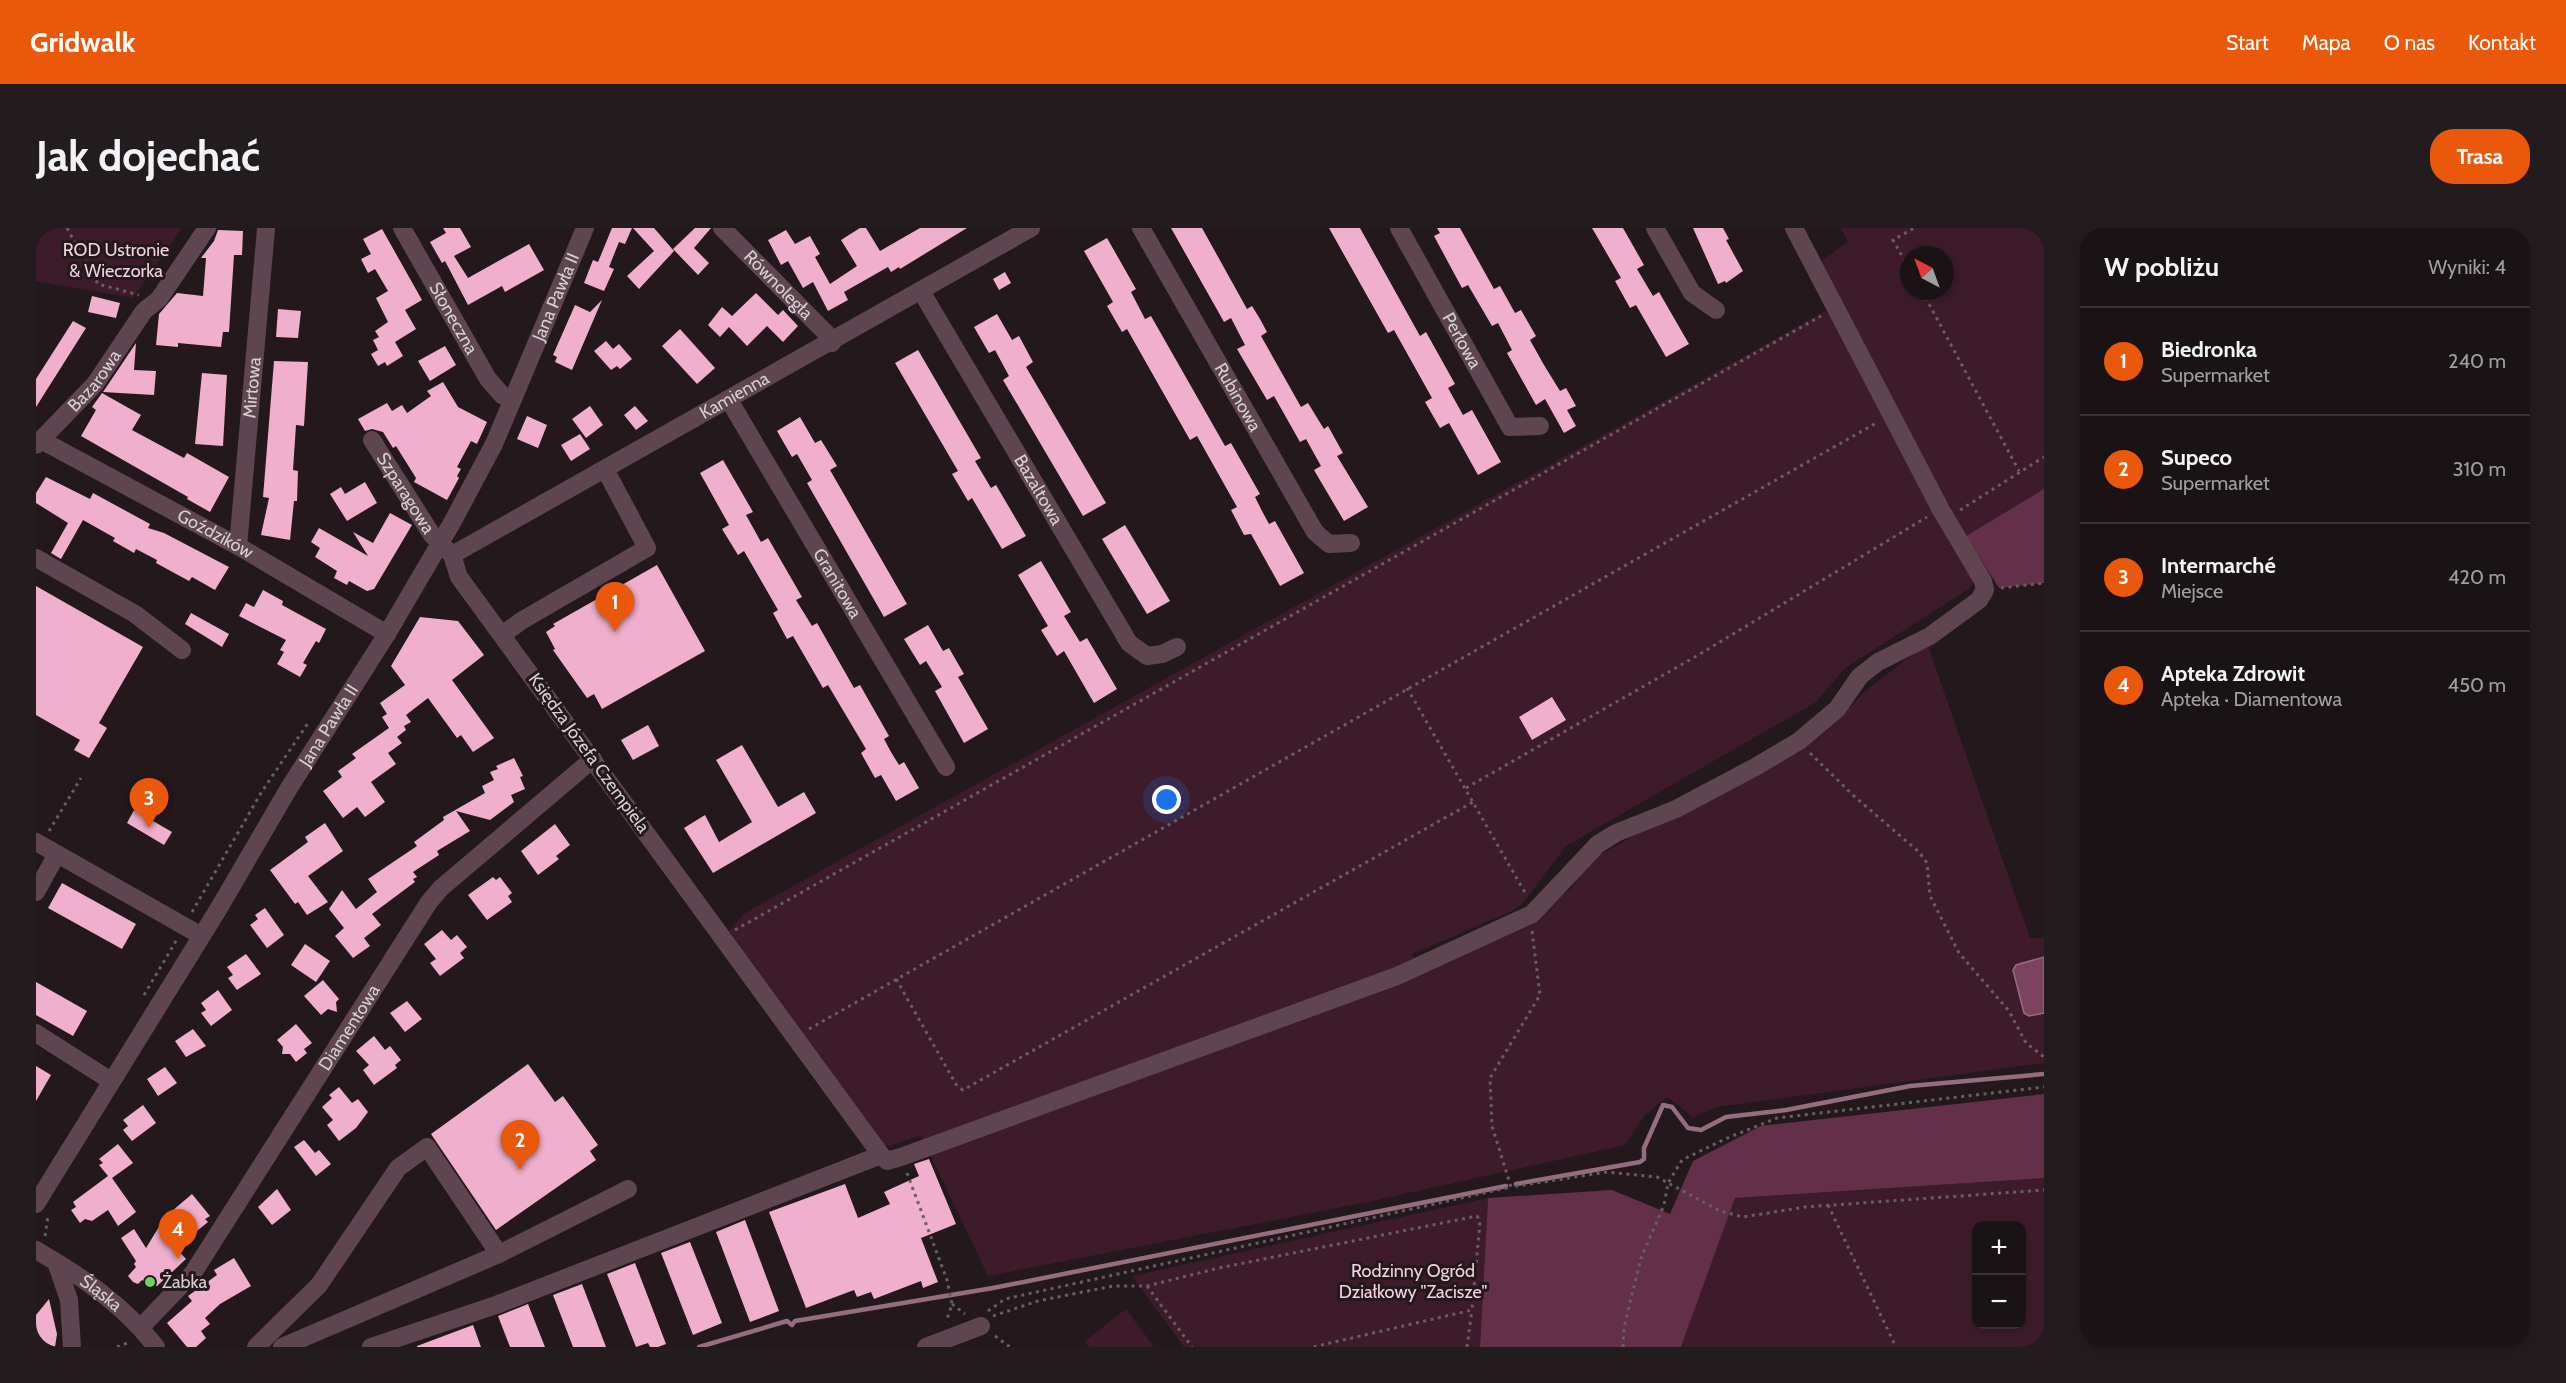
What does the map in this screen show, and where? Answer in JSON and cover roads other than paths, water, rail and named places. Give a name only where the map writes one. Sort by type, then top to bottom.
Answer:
[{"type":"street","name":"Bazarowa","points":[[38,442],[95,384],[143,306],[159,299],[207,228]]},
{"type":"street","name":"Słoneczna","points":[[402,228],[488,379],[502,395],[513,399]]},
{"type":"street","name":"Jana Pawła II","points":[[44,1207],[111,1080],[387,634],[446,550],[494,444],[585,228]]},
{"type":"street","name":"Równoległa","points":[[722,228],[826,333],[832,343]]},
{"type":"street","name":"Kamienna","points":[[446,550],[605,469],[832,343],[1031,228]]},
{"type":"street","name":"Rubinowa","points":[[1141,228],[1315,532],[1329,544],[1351,543]]},
{"type":"street","name":"Perłowa","points":[[1399,228],[1510,427],[1540,426]]},
{"type":"street","points":[[1655,228],[1692,293],[1716,310]]},
{"type":"street","points":[[371,1347],[496,1305],[881,1155],[887,1161],[901,1157],[1387,980],[1528,909],[1598,844],[1616,833],[1676,809],[1757,766],[1798,741],[1837,710],[1860,676],[1878,662],[1930,636],[1979,600],[1985,590],[1983,581],[1943,514],[1794,228]]},
{"type":"street","name":"Mirtowa","points":[[238,546],[266,229]]},
{"type":"street","name":"Bazaltowa","points":[[921,291],[1130,643],[1147,656],[1162,654],[1177,647]]},
{"type":"street","name":"Granitowa","points":[[729,400],[946,767]]},
{"type":"street","name":"Szparagowa","points":[[372,440],[446,550]]},
{"type":"street","name":"Goździków","points":[[38,442],[238,546],[387,634]]},
{"type":"street","points":[[502,635],[521,621],[647,548],[605,469]]},
{"type":"street","name":"Księdza Józefa Czempiela","points":[[446,550],[459,577],[881,1155]]},
{"type":"street","points":[[36,558],[135,614],[182,650]]},
{"type":"street","name":"Diamentowa","points":[[141,1327],[193,1273],[343,1033],[429,902],[466,867],[593,759]]},
{"type":"street","points":[[36,892],[45,847],[200,935]]},
{"type":"street","points":[[36,1033],[111,1080]]},
{"type":"street","points":[[256,1347],[319,1285],[398,1168],[427,1147],[499,1254]]},
{"type":"street","points":[[283,1347],[499,1254],[628,1189]]},
{"type":"street","name":"Śląska","points":[[43,1246],[56,1262],[101,1293],[141,1327],[156,1347]]},
{"type":"street","points":[[56,1262],[69,1300],[72,1347]]},
{"type":"street","points":[[926,1347],[981,1326]]},
{"type":"waterway","points":[[1516,1184],[1640,1162],[1644,1159],[1644,1148],[1663,1105],[1672,1107],[1688,1128],[1701,1130],[1726,1117],[1786,1110],[1910,1086],[2044,1074]]},
{"type":"waterway","points":[[699,1347],[787,1321],[792,1325],[795,1321],[993,1288],[1506,1186]]},
{"type":"place","name":"Biedronka","points":[[615,632]]},
{"type":"place","name":"Intermarché","points":[[149,828]]},
{"type":"place","name":"Supeco","points":[[520,1170]]},
{"type":"place","name":"Apteka Zdrowit","points":[[178,1259]]},
{"type":"place","name":"Żabka","points":[[150,1282]]},
{"type":"park label","name":"ROD Ustronie & Wieczorka","points":[[116,260]]},
{"type":"park label","name":"Rodzinny Ogród Działkowy \"Zacisze\"","points":[[1413,1281]]}]
